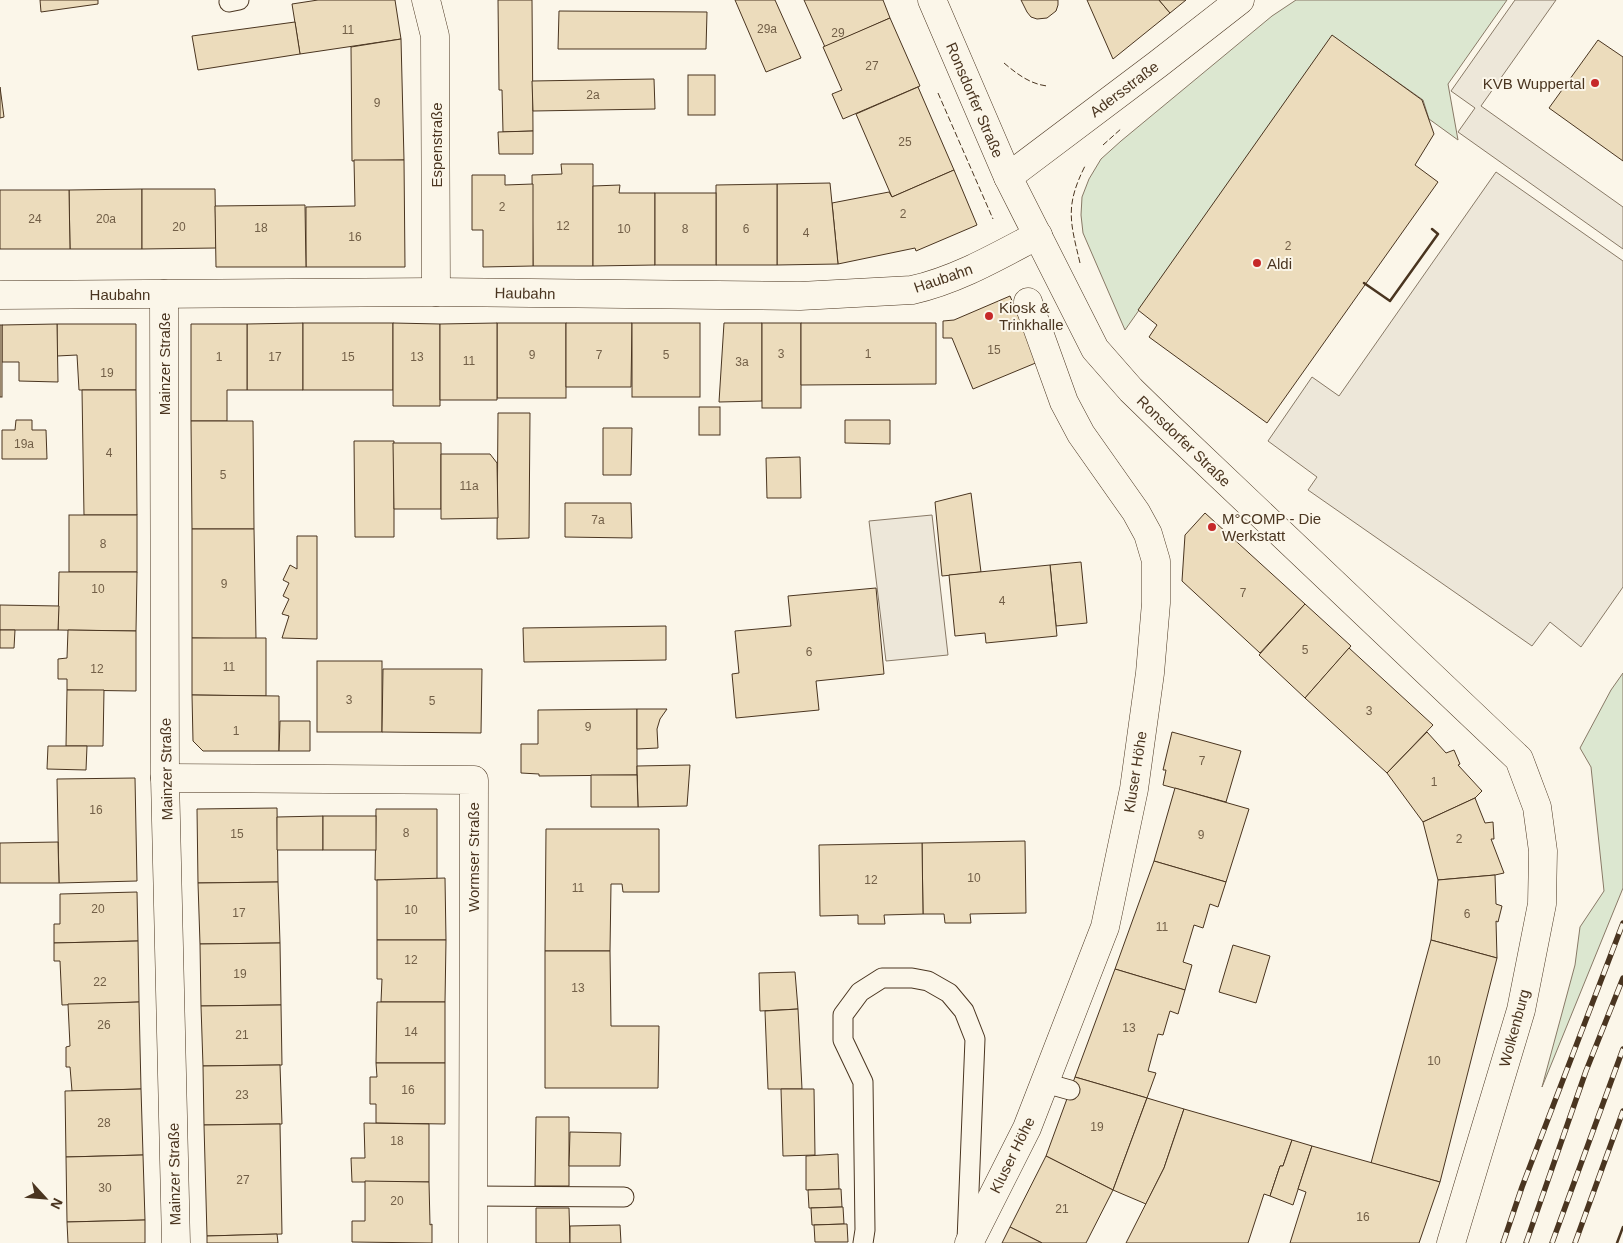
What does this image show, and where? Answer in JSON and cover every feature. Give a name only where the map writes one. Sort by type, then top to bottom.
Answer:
[{"type":"street","name":"Espenstraße","points":[[426,0],[435,36],[436,292]]},
{"type":"street","name":"Ronsdorfer Straße","points":[[932,0],[1008,177],[1095,349],[1131,390],[1166,425],[1519,759],[1537,807]]},
{"type":"street","name":"Adersstraße","points":[[1008,177],[1240,0]]},
{"type":"street","name":"Haubahn","points":[[0,295],[436,292],[800,296],[912,290],[927,287],[972,269],[1038,235]]},
{"type":"street","name":"Mainzer Straße","points":[[164,294],[165,778],[176,1243]]},
{"type":"street","name":"Kluser Höhe","points":[[968,1243],[1027,1128],[1057,1087],[1105,927],[1134,789],[1156,602],[1156,561],[1148,534],[1136,512],[1081,434],[1064,402],[1028,302]]},
{"type":"street","name":"Wormser Straße","points":[[165,778],[474,780],[473,1243]]},
{"type":"street","name":"Wolkenburg","points":[[1451,1243],[1520,1010],[1542,904],[1543,850],[1537,807]]},
{"type":"lane","points":[[863,1243],[863,1082],[843,1040],[843,1015],[860,992],[882,978],[912,978],[928,981],[950,993],[964,1011],[975,1039],[968,1243]]},
{"type":"lane","points":[[473,1196],[624,1197]]},
{"type":"green space","points":[[1296,0],[1507,0],[1448,84],[1458,140],[1429,119],[1423,100],[1332,36],[1125,330],[1083,233],[1082,197],[1089,179],[1101,159],[1121,141],[1272,16]]},
{"type":"green space","points":[[1623,673],[1623,888],[1542,1087],[1575,965],[1580,927],[1604,891],[1591,767],[1580,748],[1611,690]]},
{"type":"shaded area","points":[[1515,0],[1556,0],[1481,106],[1623,207],[1623,249],[1458,132],[1475,108],[1451,91]]},
{"type":"shaded area","points":[[1496,172],[1623,261],[1623,587],[1581,647],[1550,622],[1532,646],[1308,490],[1317,477],[1268,441],[1312,377],[1339,396]]},
{"type":"shaded area","points":[[932,515],[948,655],[886,661],[869,521]]},
{"type":"building","points":[[40,0],[98,0],[98,4],[41,12]]},
{"type":"building","points":[[318,0],[395,0],[401,39],[300,54],[292,4]]},
{"type":"building","points":[[498,0],[532,0],[533,131],[503,132],[502,90],[499,90]]},
{"type":"building","points":[[735,0],[775,0],[801,58],[766,72]]},
{"type":"building","points":[[804,0],[883,0],[890,18],[825,47]]},
{"type":"building","points":[[1021,0],[1058,0],[1058,5],[1056,11],[1047,18],[1037,19],[1031,17]]},
{"type":"building","points":[[1087,0],[1159,0],[1170,13],[1113,59]]},
{"type":"building","points":[[1159,0],[1186,0],[1170,13]]},
{"type":"building","points":[[559,11],[707,12],[706,49],[558,49]]},
{"type":"building","points":[[890,18],[920,86],[843,119],[832,94],[842,90],[823,47]]},
{"type":"building","points":[[295,22],[300,54],[198,70],[192,36]]},
{"type":"building","points":[[1332,35],[1422,100],[1434,134],[1415,165],[1438,182],[1267,423],[1149,337],[1157,325],[1138,310]]},
{"type":"building","points":[[401,39],[404,160],[352,161],[351,47]]},
{"type":"building","name":"KVB Wuppertal","points":[[1598,40],[1623,57],[1623,161],[1549,108]]},
{"type":"building","points":[[688,75],[715,75],[715,115],[688,115]]},
{"type":"building","points":[[654,79],[655,109],[533,111],[532,81]]},
{"type":"building","points":[[0,87],[4,117],[0,118]]},
{"type":"building","points":[[918,87],[954,170],[892,197],[856,114]]},
{"type":"building","points":[[533,131],[533,154],[499,154],[498,132]]},
{"type":"building","points":[[354,160],[404,160],[405,267],[306,267],[306,207],[355,206]]},
{"type":"building","points":[[561,164],[593,164],[593,266],[533,266],[532,175],[562,174]]},
{"type":"building","points":[[954,170],[977,225],[916,251],[915,248],[838,264],[832,203],[889,192],[892,197]]},
{"type":"building","points":[[472,175],[505,175],[505,185],[533,184],[533,266],[483,267],[483,230],[472,230]]},
{"type":"building","points":[[830,183],[838,264],[777,265],[777,184]]},
{"type":"building","points":[[777,184],[777,265],[716,265],[716,185]]},
{"type":"building","points":[[620,185],[619,193],[655,193],[655,265],[593,266],[593,186]]},
{"type":"building","points":[[142,189],[142,249],[70,249],[69,190]]},
{"type":"building","points":[[142,189],[215,189],[216,248],[142,249]]},
{"type":"building","points":[[0,190],[69,190],[70,249],[0,249]]},
{"type":"building","points":[[655,193],[716,193],[716,265],[655,265]]},
{"type":"building","points":[[305,205],[306,267],[216,267],[215,206]]},
{"type":"building","points":[[1010,296],[1038,362],[973,389],[952,338],[943,338],[943,321],[954,320]]},
{"type":"building","points":[[303,323],[303,390],[247,390],[247,324]]},
{"type":"building","points":[[303,323],[393,323],[393,390],[303,390]]},
{"type":"building","points":[[393,323],[440,324],[440,406],[393,406]]},
{"type":"building","points":[[497,323],[566,323],[566,398],[497,398]]},
{"type":"building","points":[[497,323],[497,400],[440,400],[440,324]]},
{"type":"building","points":[[566,323],[632,323],[631,387],[566,387]]},
{"type":"building","points":[[632,323],[700,323],[700,397],[632,397]]},
{"type":"building","points":[[724,323],[762,323],[762,401],[719,402]]},
{"type":"building","points":[[762,323],[801,323],[801,408],[762,408]]},
{"type":"building","points":[[801,323],[936,323],[936,384],[801,385]]},
{"type":"building","points":[[57,324],[136,324],[136,390],[79,390],[77,355],[57,356]]},
{"type":"building","points":[[57,324],[58,382],[19,381],[19,362],[2,362],[2,325]]},
{"type":"building","points":[[191,324],[247,324],[247,390],[227,390],[227,421],[191,421]]},
{"type":"building","points":[[0,325],[2,325],[2,397],[0,397]]},
{"type":"building","points":[[82,390],[136,390],[137,515],[84,515]]},
{"type":"building","points":[[699,407],[720,407],[720,435],[699,435]]},
{"type":"building","points":[[498,413],[530,413],[529,538],[497,539]]},
{"type":"building","points":[[16,420],[32,420],[32,430],[46,430],[47,459],[2,459],[2,430],[15,430]]},
{"type":"building","points":[[845,420],[890,420],[890,444],[845,443]]},
{"type":"building","points":[[191,421],[253,421],[254,529],[192,529]]},
{"type":"building","points":[[603,428],[632,428],[631,475],[603,475]]},
{"type":"building","points":[[354,441],[394,441],[394,537],[355,537]]},
{"type":"building","points":[[393,443],[441,443],[441,509],[394,509]]},
{"type":"building","points":[[441,454],[490,454],[497,463],[498,518],[441,519]]},
{"type":"building","points":[[800,457],[801,498],[767,498],[766,458]]},
{"type":"building","points":[[971,493],[981,572],[942,576],[935,502]]},
{"type":"building","points":[[565,503],[631,503],[632,538],[565,537]]},
{"type":"building","points":[[1205,513],[1305,604],[1260,653],[1182,581],[1185,535]]},
{"type":"building","points":[[69,515],[137,515],[137,572],[69,572]]},
{"type":"building","points":[[192,529],[254,529],[256,639],[192,638]]},
{"type":"building","points":[[297,536],[317,536],[317,639],[282,638],[289,616],[282,614],[289,599],[283,596],[289,583],[283,580],[290,565],[297,569]]},
{"type":"building","points":[[1081,562],[1087,623],[1056,626],[1050,565]]},
{"type":"building","points":[[1050,565],[1057,636],[986,643],[985,633],[955,636],[949,575]]},
{"type":"building","points":[[59,572],[137,572],[136,631],[58,630]]},
{"type":"building","points":[[876,588],[884,674],[816,681],[819,710],[736,718],[732,674],[739,673],[735,631],[791,626],[788,596]]},
{"type":"building","points":[[1305,604],[1351,646],[1305,698],[1259,655]]},
{"type":"building","points":[[0,605],[59,606],[58,630],[0,630]]},
{"type":"building","points":[[666,626],[666,660],[524,662],[523,628]]},
{"type":"building","points":[[0,630],[15,630],[14,648],[0,648]]},
{"type":"building","points":[[68,630],[136,631],[136,691],[67,690],[67,679],[58,679],[58,659],[67,658]]},
{"type":"building","points":[[192,638],[266,638],[266,696],[192,695]]},
{"type":"building","points":[[1349,648],[1433,725],[1387,773],[1305,698]]},
{"type":"building","points":[[317,661],[382,661],[382,732],[317,732]]},
{"type":"building","points":[[383,669],[482,669],[481,733],[382,732]]},
{"type":"building","points":[[67,690],[104,690],[103,746],[66,746]]},
{"type":"building","points":[[192,695],[279,696],[279,751],[203,751],[193,741]]},
{"type":"building","points":[[637,709],[637,775],[539,776],[539,774],[521,773],[521,744],[538,744],[538,710]]},
{"type":"building","points":[[637,709],[667,709],[660,719],[657,729],[658,748],[637,749]]},
{"type":"building","points":[[280,721],[310,721],[310,751],[279,751]]},
{"type":"building","points":[[1172,732],[1241,751],[1226,802],[1163,785],[1166,770],[1163,770]]},
{"type":"building","points":[[1427,732],[1446,753],[1454,750],[1460,764],[1458,765],[1482,791],[1475,798],[1423,822],[1387,773]]},
{"type":"building","points":[[48,746],[87,746],[86,770],[47,769]]},
{"type":"building","points":[[690,765],[687,806],[638,807],[637,766]]},
{"type":"building","points":[[591,775],[637,775],[638,807],[591,807]]},
{"type":"building","points":[[135,778],[137,881],[59,883],[57,779]]},
{"type":"building","points":[[1175,788],[1249,809],[1226,882],[1154,861]]},
{"type":"building","points":[[1475,798],[1485,823],[1493,822],[1494,839],[1491,839],[1504,873],[1438,880],[1423,822]]},
{"type":"building","points":[[277,808],[278,882],[198,883],[197,809]]},
{"type":"building","points":[[376,809],[437,809],[437,879],[375,880]]},
{"type":"building","points":[[323,816],[323,850],[277,850],[277,817]]},
{"type":"building","points":[[323,816],[376,816],[376,850],[323,850]]},
{"type":"building","points":[[546,829],[659,829],[659,892],[623,892],[622,884],[611,884],[610,951],[545,951]]},
{"type":"building","points":[[1025,841],[1026,913],[970,914],[971,923],[945,923],[944,914],[923,914],[922,843]]},
{"type":"building","points":[[58,842],[59,883],[0,883],[0,843]]},
{"type":"building","points":[[922,843],[923,914],[884,915],[885,924],[858,924],[858,915],[820,916],[819,845]]},
{"type":"building","points":[[1154,861],[1226,882],[1218,907],[1210,904],[1203,928],[1194,925],[1183,962],[1192,965],[1185,990],[1115,969]]},
{"type":"building","points":[[1495,875],[1496,904],[1502,906],[1498,922],[1496,921],[1497,958],[1431,940],[1438,880]]},
{"type":"building","points":[[445,878],[446,940],[377,940],[377,880]]},
{"type":"building","points":[[278,882],[280,943],[200,944],[198,883]]},
{"type":"building","points":[[137,892],[138,941],[54,943],[54,924],[60,924],[60,894]]},
{"type":"building","points":[[377,940],[446,940],[445,1002],[381,1002],[382,979],[377,979]]},
{"type":"building","points":[[1431,940],[1497,958],[1440,1182],[1371,1163]]},
{"type":"building","points":[[138,941],[139,1002],[62,1005],[60,961],[54,961],[54,943]]},
{"type":"building","points":[[280,943],[281,1005],[201,1006],[200,944]]},
{"type":"building","points":[[1233,945],[1270,956],[1256,1003],[1219,992]]},
{"type":"building","points":[[545,951],[610,951],[611,1026],[659,1026],[658,1088],[545,1088]]},
{"type":"building","points":[[1115,969],[1185,990],[1178,1014],[1170,1011],[1163,1035],[1158,1034],[1148,1071],[1156,1073],[1147,1098],[1075,1077]]},
{"type":"building","points":[[795,972],[798,1009],[760,1011],[759,973]]},
{"type":"building","points":[[139,1002],[141,1089],[72,1091],[70,1067],[66,1067],[66,1047],[70,1046],[68,1004]]},
{"type":"building","points":[[377,1002],[445,1002],[445,1063],[376,1063]]},
{"type":"building","points":[[281,1005],[282,1065],[203,1066],[201,1006]]},
{"type":"building","points":[[798,1009],[802,1089],[768,1089],[765,1011]]},
{"type":"building","points":[[376,1063],[445,1063],[445,1124],[376,1123],[376,1104],[370,1104],[370,1077],[377,1077]]},
{"type":"building","points":[[280,1065],[282,1124],[204,1125],[203,1066]]},
{"type":"building","points":[[1075,1077],[1147,1098],[1113,1190],[1046,1156]]},
{"type":"building","points":[[141,1089],[143,1155],[66,1157],[65,1091]]},
{"type":"building","points":[[781,1089],[814,1089],[815,1155],[783,1156]]},
{"type":"building","points":[[1147,1098],[1184,1109],[1164,1168],[1146,1204],[1113,1190]]},
{"type":"building","points":[[1184,1109],[1292,1140],[1283,1166],[1280,1166],[1270,1196],[1264,1194],[1248,1243],[1126,1243],[1164,1168]]},
{"type":"building","points":[[536,1117],[569,1117],[569,1186],[535,1186]]},
{"type":"building","points":[[364,1123],[429,1124],[429,1182],[352,1182],[351,1158],[365,1158]]},
{"type":"building","points":[[280,1124],[282,1234],[207,1236],[204,1125]]},
{"type":"building","points":[[570,1132],[621,1133],[620,1166],[569,1166]]},
{"type":"building","points":[[1292,1140],[1312,1146],[1293,1205],[1270,1196],[1280,1166],[1283,1166]]},
{"type":"building","points":[[1312,1146],[1440,1182],[1419,1243],[1290,1243],[1306,1192],[1298,1189]]},
{"type":"building","points":[[838,1154],[839,1189],[806,1190],[806,1156]]},
{"type":"building","points":[[143,1155],[145,1220],[67,1222],[66,1157]]},
{"type":"building","points":[[1046,1156],[1113,1190],[1086,1243],[1042,1243],[1010,1227]]},
{"type":"building","points":[[365,1181],[429,1182],[432,1243],[352,1242],[352,1221],[365,1221]]},
{"type":"building","points":[[841,1189],[842,1207],[809,1208],[808,1190]]},
{"type":"building","points":[[843,1207],[844,1224],[812,1225],[811,1208]]},
{"type":"building","points":[[536,1208],[569,1208],[570,1243],[536,1243]]},
{"type":"building","points":[[145,1220],[145,1243],[68,1243],[67,1222]]},
{"type":"building","points":[[847,1224],[848,1242],[815,1242],[814,1225]]},
{"type":"building","points":[[620,1225],[621,1243],[570,1243],[570,1226]]},
{"type":"building","points":[[1010,1227],[1042,1243],[1002,1243]]},
{"type":"building","points":[[277,1234],[278,1243],[207,1243],[207,1236]]},
{"type":"railway","points":[[1503,1243],[1522,1187],[1623,923]]},
{"type":"railway","points":[[1526,1243],[1586,1071],[1623,978]]},
{"type":"railway","points":[[1552,1243],[1623,1049]]},
{"type":"railway","points":[[1575,1243],[1623,1111]]},
{"type":"fence","points":[[1004,63],[1029,81],[1047,86]]},
{"type":"fence","points":[[938,93],[993,219]]},
{"type":"fence","points":[[1103,145],[1122,128]]},
{"type":"fence","points":[[1080,263],[1071,214],[1074,192],[1085,166]]},
{"type":"wall","points":[[1364,283],[1390,301],[1438,234],[1432,229]]},
{"type":"wall","points":[[1617,1243],[1623,1227]]},
{"type":"place","name":"KVB Wuppertal","points":[[1595,83]]},
{"type":"place","name":"Aldi","points":[[1257,263]]},
{"type":"place","name":"Kiosk & Trinkhalle","points":[[989,316]]},
{"type":"place","name":"M°COMP - Die Werkstatt","points":[[1212,527]]}]
